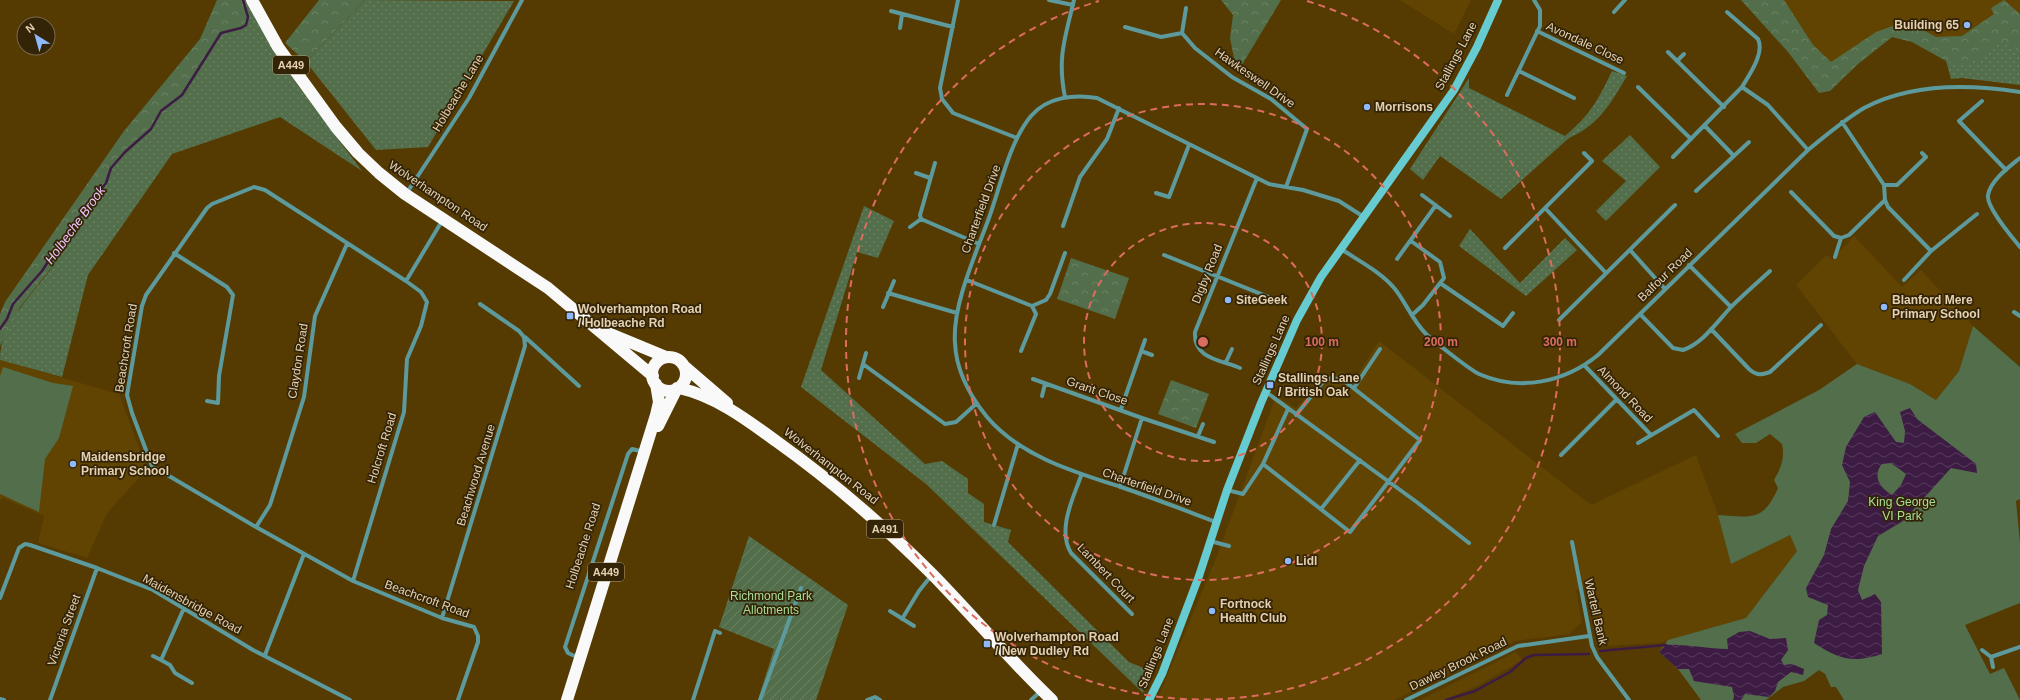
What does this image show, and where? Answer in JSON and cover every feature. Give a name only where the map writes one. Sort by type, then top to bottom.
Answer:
[{"type":"highway","name":"Wolverhampton Road","points":[[252,0],[278,47],[336,127],[358,153],[379,173],[406,194],[548,288],[655,380]]},
{"type":"highway","name":"Wolverhampton Road","points":[[596,328],[666,357]]},
{"type":"highway","points":[[666,357],[673,357],[680,360],[684,366],[686,375],[685,380],[678,388],[665,390],[655,380],[656,364],[666,357]]},
{"type":"highway","name":"Wolverhampton Road","points":[[684,366],[739,414],[839,488],[873,517],[933,575],[1052,700]]},
{"type":"highway","name":"A449","points":[[567,700],[627,505],[646,449],[659,402],[655,380]]},
{"type":"highway","name":"Wolverhampton Road","points":[[678,388],[698,392],[739,414]]},
{"type":"highway","name":"A449","points":[[646,449],[678,388]]},
{"type":"main road","name":"Stallings Lane","points":[[1150,700],[1162,674],[1200,576],[1227,490],[1265,392],[1297,320],[1321,277],[1454,90],[1477,47],[1498,0]]},
{"type":"street","name":"Holbeache Lane","points":[[406,194],[469,98],[522,0]]},
{"type":"street","points":[[958,0],[940,88],[942,99],[953,113],[1017,138]]},
{"type":"street","points":[[1049,0],[1074,2],[1061,60],[1061,78],[1065,98]]},
{"type":"street","name":"Avondale Close","points":[[1507,95],[1540,26],[1540,10],[1534,0]]},
{"type":"street","points":[[1614,12],[1625,0]]},
{"type":"street","points":[[1125,27],[1161,37],[1182,33],[1186,8]]},
{"type":"street","points":[[891,11],[953,27]]},
{"type":"street","points":[[1673,157],[1742,88],[1756,61],[1760,43],[1758,39],[1727,12]]},
{"type":"street","points":[[900,28],[902,15]]},
{"type":"street","name":"Avondale Close","points":[[1537,31],[1624,73]]},
{"type":"street","name":"Hawkeswell Drive","points":[[1182,33],[1195,48],[1232,77],[1271,99],[1307,129],[1286,187]]},
{"type":"street","points":[[1668,52],[1724,107]]},
{"type":"street","points":[[1677,61],[1684,54]]},
{"type":"street","points":[[1518,71],[1574,98]]},
{"type":"street","name":"Balfour Road","points":[[1341,249],[1381,276],[1395,289],[1426,333],[1478,374],[1507,383],[1530,383],[1553,380],[1585,366],[1808,150],[1842,122],[1865,108],[1900,94],[1934,88],[1986,86],[2020,92]]},
{"type":"street","points":[[1638,87],[1691,139]]},
{"type":"street","points":[[1742,88],[1768,105],[1808,150]]},
{"type":"street","name":"Charterfield Drive","points":[[1216,522],[1120,487],[1081,476],[1032,452],[1018,444],[994,424],[977,403],[966,385],[958,363],[954,344],[957,313],[979,244],[1017,138],[1031,116],[1040,108],[1056,99],[1083,96],[1097,98],[1269,184],[1302,190],[1339,201],[1365,217]]},
{"type":"street","points":[[1982,101],[1959,121],[2006,170]]},
{"type":"street","points":[[1063,226],[1080,177],[1102,148],[1119,108]]},
{"type":"street","points":[[1842,122],[1884,185],[1885,200],[1894,214],[1931,251]]},
{"type":"street","points":[[1705,126],[1734,156]]},
{"type":"street","points":[[1696,192],[1749,142]]},
{"type":"street","points":[[1156,193],[1169,197],[1189,145]]},
{"type":"street","points":[[1884,185],[1897,185],[1926,157],[1922,152]]},
{"type":"street","points":[[1506,248],[1592,161],[1584,153]]},
{"type":"street","points":[[2020,158],[2006,170],[1992,186],[1988,196],[1992,208],[2020,247]]},
{"type":"street","points":[[910,227],[920,219],[930,178],[936,163]]},
{"type":"street","points":[[916,173],[930,178]]},
{"type":"street","name":"Digby Road","points":[[1240,368],[1205,355],[1199,350],[1194,338],[1216,277],[1257,178]]},
{"type":"street","name":"Beachcroft Road","points":[[424,298],[421,292],[406,281],[265,190],[254,188],[218,202],[207,208],[146,295],[142,306],[127,395],[132,413],[152,466],[256,527],[353,581],[442,618],[474,627],[478,636],[478,642],[458,700]]},
{"type":"street","points":[[1791,192],[1834,236],[1841,238],[1849,235],[1885,200]]},
{"type":"street","points":[[1422,195],[1450,216]]},
{"type":"street","points":[[1398,259],[1436,205]]},
{"type":"street","points":[[1559,320],[1675,205]]},
{"type":"street","points":[[1545,208],[1606,273]]},
{"type":"street","points":[[1904,280],[1931,251],[1977,214]]},
{"type":"street","points":[[406,281],[443,218]]},
{"type":"street","points":[[920,219],[979,244]]},
{"type":"street","points":[[1835,257],[1841,238]]},
{"type":"street","points":[[1411,241],[1440,262],[1444,273],[1444,278],[1423,305],[1412,314]]},
{"type":"street","name":"Claydon Road","points":[[256,527],[270,505],[304,397],[315,316],[347,244]]},
{"type":"street","points":[[1630,250],[1665,290]]},
{"type":"street","points":[[174,253],[228,287],[233,295],[219,376],[218,403],[207,401]]},
{"type":"street","points":[[1032,306],[1046,300],[1050,294],[1065,253]]},
{"type":"street","points":[[1164,255],[1281,302]]},
{"type":"street","points":[[1689,265],[1731,307]]},
{"type":"street","points":[[1640,314],[1673,348],[1677,350],[1687,349],[1711,329],[1731,307],[1770,272]]},
{"type":"street","points":[[967,280],[1032,306],[1036,314],[1021,351]]},
{"type":"street","points":[[883,307],[894,282]]},
{"type":"street","points":[[1440,283],[1503,326],[1513,313]]},
{"type":"street","points":[[888,293],[957,313]]},
{"type":"street","name":"Holcroft Road","points":[[353,581],[404,412],[407,359],[425,311],[426,302],[424,298]]},
{"type":"street","points":[[480,304],[518,331],[579,386]]},
{"type":"street","points":[[2014,312],[2020,316]]},
{"type":"street","points":[[1711,329],[1756,375],[1760,375],[1770,372],[1821,325]]},
{"type":"street","name":"Beachwood Avenue","points":[[442,618],[523,354],[525,346],[524,337]]},
{"type":"street","points":[[1120,409],[1145,340]]},
{"type":"street","points":[[1226,362],[1232,349]]},
{"type":"street","points":[[1354,388],[1380,349]]},
{"type":"street","points":[[1141,352],[1152,355]]},
{"type":"street","points":[[859,378],[866,353]]},
{"type":"street","points":[[863,364],[945,424],[956,422],[977,403]]},
{"type":"street","name":"Almond Road","points":[[1585,366],[1651,435]]},
{"type":"street","name":"Grant Close","points":[[1032,378],[1045,384],[1214,442]]},
{"type":"street","points":[[1263,464],[1350,532],[1420,440],[1354,388],[1338,378],[1326,379],[1296,415]]},
{"type":"street","points":[[1042,396],[1045,384]]},
{"type":"street","points":[[1265,392],[1389,481],[1468,543]]},
{"type":"street","points":[[1561,455],[1616,400]]},
{"type":"street","points":[[1227,490],[1244,494],[1263,464],[1288,409]]},
{"type":"street","name":"Almond Road","points":[[1638,443],[1694,410],[1718,436]]},
{"type":"street","points":[[1120,487],[1142,418]]},
{"type":"street","points":[[1198,436],[1203,424]]},
{"type":"street","points":[[994,526],[1018,444]]},
{"type":"street","name":"Holbeache Road","points":[[580,658],[568,654],[565,647],[628,454],[632,449],[646,449]]},
{"type":"street","points":[[1320,509],[1360,460]]},
{"type":"street","name":"Lambert Court","points":[[1081,476],[1069,510],[1066,532],[1068,547],[1072,553],[1132,614]]},
{"type":"street","points":[[1210,541],[1229,546]]},
{"type":"street","name":"Wartell Bank","points":[[1572,542],[1589,636],[1597,657],[1629,700]]},
{"type":"street","name":"Maidensbridge Road","points":[[0,598],[18,548],[25,544],[30,545],[97,568],[153,590],[253,650],[350,700]]},
{"type":"street","points":[[265,655],[304,554]]},
{"type":"street","name":"Victoria Street","points":[[50,700],[97,568]]},
{"type":"street","points":[[902,619],[919,591],[933,575]]},
{"type":"street","points":[[760,700],[801,588]]},
{"type":"street","points":[[161,660],[184,608]]},
{"type":"street","points":[[890,611],[914,626]]},
{"type":"street","points":[[693,700],[713,631],[720,633]]},
{"type":"street","name":"Dawley Brook Road","points":[[1406,700],[1518,646],[1589,636]]},
{"type":"street","points":[[1991,657],[2020,646]]},
{"type":"street","points":[[1982,650],[1991,657],[1993,667]]},
{"type":"street","points":[[153,656],[170,665],[175,673],[192,682]]},
{"type":"street","points":[[1031,700],[1042,690]]},
{"type":"street","points":[[867,700],[875,698],[880,700]]},
{"type":"street","points":[[0,699],[4,700]]},
{"type":"shaded area","points":[[1400,0],[1471,0],[1454,34]]},
{"type":"shaded area","points":[[1756,0],[2020,0],[2020,38],[2003,27],[1946,61],[1912,42],[1892,37],[1858,64],[1830,91]]},
{"type":"shaded area","name":"Blanford Mere Primary School","points":[[1854,236],[1902,287],[1921,270],[1973,326],[1959,371],[1936,400],[1910,384],[1857,364],[1796,285],[1827,255],[1832,260]]},
{"type":"shaded area","points":[[1379,341],[1591,505],[1696,455],[1718,515],[1731,564],[1790,535],[1797,551],[1746,618],[1659,643],[1601,646],[1585,588],[1576,590],[1582,622],[1569,634],[1515,641],[1394,700],[1157,700],[1218,553],[1276,396],[1296,408],[1323,379],[1342,371],[1355,379]]},
{"type":"shaded area","name":"Maidensbridge Primary School","points":[[0,360],[119,394],[147,469],[107,513],[87,558],[38,543],[44,516],[3,498],[0,501]]},
{"type":"shaded area","points":[[1516,652],[1522,660],[1479,685],[1444,700],[1420,700]]},
{"type":"green space","points":[[217,0],[243,0],[248,17],[246,25],[241,28],[221,33],[182,95],[151,129],[125,152],[111,168],[106,183],[52,267],[20,307],[0,346],[0,314],[5,302],[124,131],[200,39]]},
{"type":"green space","points":[[243,0],[246,0],[297,84],[362,171],[280,117],[172,154],[88,275],[62,377],[0,360],[1,346],[11,321],[60,256],[106,183],[111,168],[125,152],[151,129],[161,111],[182,95],[221,33],[241,28],[248,17]]},
{"type":"green space","points":[[319,0],[365,0],[306,62],[285,43]]},
{"type":"green space","points":[[365,0],[514,1],[428,147],[376,150],[306,62]]},
{"type":"green space","points":[[1221,0],[1281,0],[1237,73],[1230,38],[1233,15]]},
{"type":"green space","points":[[1741,0],[1784,0],[1813,45],[1831,62],[1876,32],[1907,21],[1936,37],[1962,36],[1994,14],[1991,8],[2004,0],[2020,14],[2020,50],[1996,42],[1984,57],[1964,64],[1946,61],[1912,42],[1892,37],[1858,64],[1830,91],[1819,93],[1788,52]]},
{"type":"green space","points":[[2003,27],[2020,38],[2020,85],[1962,78],[1951,79],[1946,61]]},
{"type":"green space","points":[[1612,71],[1627,76],[1603,112],[1589,126],[1569,138],[1501,199],[1440,156],[1423,180],[1410,169],[1469,78],[1469,88],[1565,136],[1588,113]]},
{"type":"green space","points":[[1630,135],[1660,167],[1606,221],[1596,211],[1626,181],[1602,161]]},
{"type":"green space","points":[[864,206],[894,221],[878,258],[857,252],[821,370],[925,464],[942,461],[968,479],[968,493],[984,504],[984,522],[1011,530],[1008,542],[1129,662],[1148,670],[1143,693],[926,484],[801,387]]},
{"type":"green space","points":[[1470,229],[1520,283],[1565,238],[1577,250],[1526,296],[1459,246]]},
{"type":"green space","points":[[1071,258],[1129,278],[1115,319],[1057,299]]},
{"type":"green space","name":"King George VI Park","points":[[1973,326],[2020,367],[2020,499],[2016,501],[2020,543],[2020,603],[1965,625],[1990,674],[2004,668],[2020,700],[1844,700],[1836,687],[1831,687],[1825,674],[1819,670],[1804,681],[1783,687],[1766,700],[1701,700],[1678,669],[1659,652],[1668,640],[1746,618],[1797,551],[1790,535],[1731,564],[1718,515],[1755,515],[1767,507],[1778,488],[1774,480],[1783,458],[1782,444],[1770,434],[1756,443],[1742,443],[1735,434],[1819,390],[1857,364],[1910,384],[1936,400],[1959,371]]},
{"type":"green space","points":[[3,367],[53,383],[73,386],[59,438],[45,459],[39,512],[0,494],[0,376]]},
{"type":"green space","points":[[1171,380],[1209,394],[1196,428],[1158,414]]},
{"type":"green space","name":"Richmond Park Allotments","points":[[749,536],[848,605],[816,700],[758,700],[774,649],[719,627]]},
{"type":"water","points":[[1910,408],[1917,419],[1976,464],[1977,473],[1951,468],[1903,521],[1878,536],[1864,566],[1858,590],[1862,600],[1875,594],[1881,602],[1882,654],[1855,659],[1847,658],[1823,649],[1814,643],[1819,620],[1827,615],[1828,605],[1808,597],[1806,588],[1824,555],[1831,529],[1848,501],[1850,482],[1842,465],[1846,447],[1864,417],[1875,412],[1896,442],[1904,443],[1905,431],[1900,412]],"holes":[[[1891,463],[1906,474],[1901,485],[1892,495],[1884,489],[1878,477],[1879,468],[1882,464]]]},
{"type":"water","points":[[1750,631],[1770,639],[1786,638],[1788,650],[1781,660],[1784,665],[1792,664],[1804,669],[1803,675],[1791,672],[1778,682],[1775,691],[1769,697],[1745,694],[1741,700],[1733,700],[1734,696],[1732,687],[1694,681],[1689,669],[1678,669],[1659,652],[1666,645],[1728,649],[1727,639],[1739,632]]},
{"type":"waterway","name":"Holbeche Brook","points":[[0,329],[7,319],[13,304],[42,271],[68,231],[106,183],[111,168],[125,152],[151,129],[161,111],[182,95],[221,33],[241,28],[246,25],[248,17],[243,0]]},
{"type":"waterway","points":[[1600,651],[1666,645]]},
{"type":"waterway","points":[[1446,700],[1475,691],[1510,672],[1526,658],[1534,655],[1589,654]]},
{"type":"place","name":"Building 65","points":[[1967,25]]},
{"type":"place","name":"Morrisons","points":[[1367,107]]},
{"type":"place","name":"SiteGeek","points":[[1228,300]]},
{"type":"place","name":"Blanford Mere Primary School","points":[[1884,307]]},
{"type":"place","name":"Wolverhampton Road / Holbeache Rd","points":[[570,316]]},
{"type":"place","name":"Stallings Lane / British Oak","points":[[1270,385]]},
{"type":"place","name":"Maidensbridge Primary School","points":[[73,464]]},
{"type":"place","name":"Lidl","points":[[1288,561]]},
{"type":"place","name":"Fortnock Health Club","points":[[1212,611]]},
{"type":"place","name":"Wolverhampton Road / New Dudley Rd","points":[[987,644]]}]
